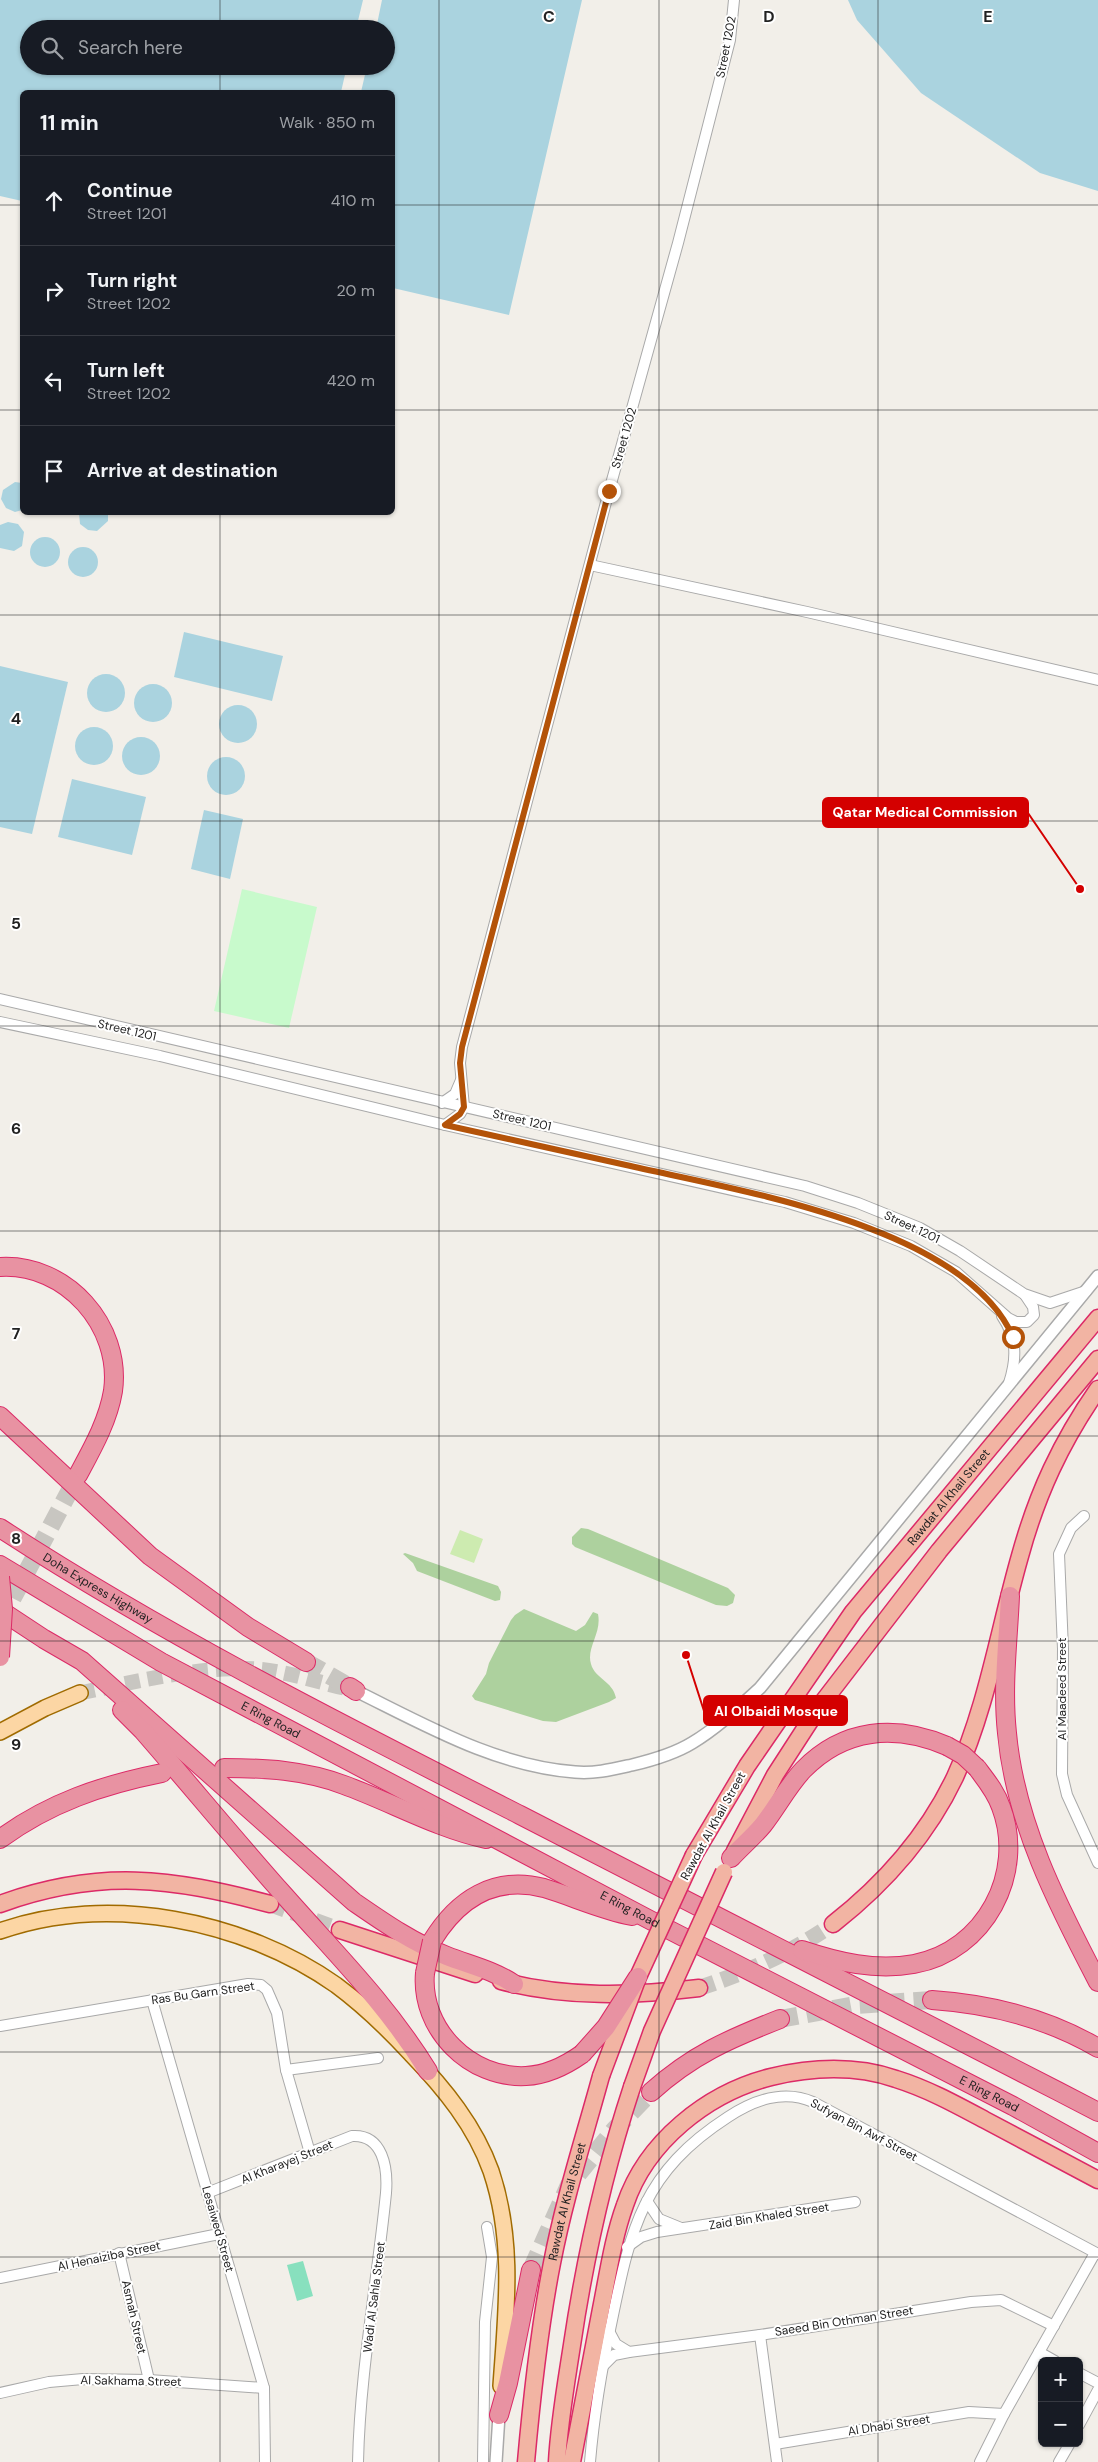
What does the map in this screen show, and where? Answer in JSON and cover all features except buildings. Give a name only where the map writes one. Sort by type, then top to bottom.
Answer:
[{"type":"highway","points":[[0,1267],[40,1273],[66,1286],[89,1307],[98,1320],[109,1344],[114,1371],[111,1399],[100,1432],[78,1475]]},
{"type":"highway","name":"Rawdat Al Khail Street","points":[[526,2462],[539,2334],[563,2212],[601,2076],[638,1978],[694,1855],[746,1766],[853,1612],[1098,1318]]},
{"type":"highway","points":[[557,2462],[566,2378],[592,2226],[611,2149],[652,2032],[727,1865],[775,1775],[818,1707],[939,1551],[1098,1359]]},
{"type":"highway","points":[[833,1924],[879,1885],[915,1842],[935,1814],[954,1777],[968,1742],[985,1689],[1020,1556],[1043,1487],[1060,1449],[1098,1389]]},
{"type":"highway","points":[[0,1416],[150,1556],[248,1626],[306,1662]]},
{"type":"highway","points":[[0,1520],[28,1546]]},
{"type":"highway","name":"Doha Express Highway","points":[[0,1528],[171,1632],[337,1721],[756,1936]]},
{"type":"highway","name":"E Ring Road","points":[[0,1565],[161,1662],[650,1920],[859,2026],[1098,2153]]},
{"type":"highway","points":[[0,1577],[3,1610],[0,1657]]},
{"type":"highway","points":[[1010,1596],[1004,1686],[1012,1774],[1028,1828],[1042,1864],[1069,1926],[1098,1982]]},
{"type":"highway","points":[[0,1610],[44,1639],[82,1660],[354,1902],[390,1926],[427,1947],[497,1974],[514,1984]]},
{"type":"highway","points":[[44,1639],[143,1731],[386,2009],[405,2033],[428,2071]]},
{"type":"highway","points":[[727,1865],[762,1826],[802,1771],[819,1756],[838,1744],[859,1736],[882,1732],[904,1732],[926,1737],[947,1746],[963,1755],[977,1768],[991,1786],[1001,1806],[1007,1827],[1009,1850],[1005,1879],[990,1914],[976,1931],[958,1946],[939,1956],[915,1964],[873,1966],[822,1956],[756,1936]]},
{"type":"highway","points":[[224,1768],[256,1768],[301,1772],[342,1784],[463,1834],[511,1845]]},
{"type":"highway","points":[[0,1839],[40,1812],[64,1800],[127,1780],[162,1773]]},
{"type":"highway","points":[[0,1904],[58,1887],[88,1882],[128,1880],[197,1886],[270,1904]]},
{"type":"highway","points":[[638,1978],[606,2027],[582,2054],[564,2066],[546,2073],[526,2076],[506,2075],[478,2065],[453,2048],[441,2033],[432,2015],[427,1996],[425,1972],[432,1941],[451,1913],[464,1902],[494,1888],[510,1886],[543,1888],[611,1912],[650,1920]]},
{"type":"highway","points":[[340,1930],[403,1952],[514,1984],[552,1991],[602,1995],[652,1993],[699,1988]]},
{"type":"highway","points":[[756,1936],[1098,2112]]},
{"type":"highway","points":[[932,2000],[978,2005],[1014,2013],[1066,2032],[1098,2048]]},
{"type":"highway","points":[[651,2092],[674,2072],[705,2051],[780,2019]]},
{"type":"highway","points":[[572,2462],[614,2243],[625,2204],[634,2184],[660,2146],[690,2116],[721,2097],[760,2080],[810,2070],[834,2068],[874,2073],[896,2078],[940,2096],[1098,2180]]},
{"type":"highway","points":[[499,2415],[508,2382],[530,2270]]},
{"type":"main road","points":[[0,1732],[45,1708],[80,1693]]},
{"type":"main road","points":[[0,1931],[56,1918],[98,1914],[130,1915],[185,1922],[238,1936],[288,1957],[335,1985],[364,2008],[428,2071],[458,2108],[476,2137],[490,2170],[501,2207],[508,2271],[499,2415]]},
{"type":"street","name":"Street 1202","points":[[464,1107],[461,1079],[462,1047],[609,491],[680,234],[730,40],[734,0]]},
{"type":"street","points":[[590,565],[798,610],[1098,680]]},
{"type":"street","name":"Street 1201","points":[[0,999],[805,1186],[858,1203],[920,1228],[960,1251],[1024,1294],[1050,1303],[1086,1291]]},
{"type":"street","name":"Street 1201","points":[[0,1022],[151,1054],[445,1125],[784,1202],[854,1223],[910,1246],[969,1282],[997,1309],[1016,1322],[1031,1320],[1034,1311],[1024,1294]]},
{"type":"street","points":[[151,1054],[154,1036]]},
{"type":"street","points":[[442,1103],[456,1094],[461,1079]]},
{"type":"street","points":[[445,1125],[460,1114],[464,1107]]},
{"type":"street","name":"Rawdat Al Khail Street","points":[[351,1689],[476,1750],[528,1765],[577,1772],[612,1769],[656,1760],[691,1744],[724,1721],[760,1688],[1098,1276]]},
{"type":"street","name":"Street 1201","points":[[997,1309],[1008,1325],[1015,1348],[1013,1369],[1006,1390]]},
{"type":"street","name":"Al Maadeed Street","points":[[1084,1516],[1071,1528],[1059,1554],[1063,1649],[1062,1774],[1067,1795],[1098,1863]]},
{"type":"street","name":"Ras Bu Garn Street","points":[[0,2026],[248,1984],[261,1986],[267,1990],[277,2013],[286,2070],[310,2153]]},
{"type":"street","name":"Lesaiwed Street","points":[[152,2000],[264,2388],[265,2462]]},
{"type":"street","points":[[286,2070],[378,2058]]},
{"type":"street","name":"Sufyan Bin Awf Street","points":[[590,2462],[594,2413],[609,2331],[627,2247],[638,2216],[657,2183],[682,2154],[721,2122],[756,2102],[770,2097],[790,2095],[813,2102],[1097,2254]]},
{"type":"street","name":"Wadi Al Sahla Street","points":[[310,2153],[352,2136],[367,2138],[376,2143],[381,2152],[387,2178],[370,2338],[363,2374],[358,2462]]},
{"type":"street","name":"Al Kharayej Street","points":[[207,2193],[310,2153]]},
{"type":"street","points":[[647,2200],[659,2219],[684,2229]]},
{"type":"street","name":"Zaid Bin Khaled Street","points":[[627,2247],[641,2237],[650,2234],[855,2202]]},
{"type":"street","points":[[483,2462],[485,2322],[492,2257],[487,2227]]},
{"type":"street","name":"Al Henaiziba Street","points":[[0,2278],[219,2234]]},
{"type":"street","name":"Asmah Street","points":[[119,2253],[149,2380]]},
{"type":"street","points":[[980,2462],[1004,2414],[1097,2254]]},
{"type":"street","name":"Saeed Bin Othman Street","points":[[603,2366],[614,2355],[628,2352],[987,2300],[1001,2300],[1054,2326]]},
{"type":"street","points":[[609,2331],[616,2344],[628,2352]]},
{"type":"street","points":[[760,2334],[777,2462]]},
{"type":"street","points":[[1039,2352],[1048,2357]]},
{"type":"street","points":[[1083,2375],[1098,2383]]},
{"type":"street","name":"Al Sakhama Street","points":[[0,2393],[49,2382],[83,2380],[149,2380],[264,2388]]},
{"type":"street","points":[[1083,2418],[1098,2390]]},
{"type":"street","name":"Al Dhabi Street","points":[[775,2444],[969,2412],[1004,2414]]},
{"type":"street","points":[[496,2462],[499,2415]]},
{"type":"street","points":[[1059,2462],[1068,2447]]},
{"type":"green space","points":[[242,889],[317,907],[289,1028],[214,1011]]},
{"type":"green space","points":[[581,1528],[588,1529],[728,1588],[735,1595],[733,1603],[727,1606],[716,1605],[575,1547],[572,1544],[572,1537]]},
{"type":"green space","points":[[460,1530],[483,1539],[474,1563],[450,1554]]},
{"type":"green space","points":[[405,1553],[498,1586],[501,1592],[500,1600],[495,1601],[417,1571],[413,1563],[403,1554]]},
{"type":"green space","points":[[524,1609],[576,1631],[585,1625],[593,1612],[598,1614],[599,1621],[591,1652],[591,1664],[596,1673],[614,1692],[616,1698],[556,1722],[543,1721],[475,1700],[472,1696],[486,1674],[489,1663],[511,1620]]},
{"type":"green space","points":[[303,2261],[313,2296],[297,2301],[287,2265]]},
{"type":"water","points":[[0,0],[363,0],[358,20],[20,20],[20,75],[345,75],[341,90],[20,90],[20,201],[0,196]]},
{"type":"water","points":[[382,0],[582,0],[509,315],[395,288],[395,90],[361,90],[365,75],[395,75],[395,20],[378,20]]},
{"type":"water","points":[[848,0],[1098,0],[1098,191],[1040,173],[921,93],[857,20]]},
{"type":"water","points":[[15,482],[20,483],[20,511],[15,512],[6,508],[1,499],[3,490]]},
{"type":"water","points":[[79,515],[108,515],[108,521],[97,531],[88,530],[80,524]]},
{"type":"water","points":[[8,522],[18,524],[24,532],[22,546],[14,551],[0,548],[0,525]]},
{"type":"water","points":[[45,537],[56,541],[60,552],[56,563],[45,567],[34,563],[30,552],[34,541]]},
{"type":"water","points":[[83,547],[94,551],[98,562],[94,573],[83,577],[72,573],[68,562],[72,551]]},
{"type":"water","points":[[184,632],[283,656],[272,701],[174,677]]},
{"type":"water","points":[[0,666],[68,682],[32,834],[0,827]]},
{"type":"water","points":[[106,674],[113,675],[119,680],[124,686],[124,700],[119,706],[113,711],[106,712],[99,711],[93,706],[88,700],[87,693],[88,686],[93,680],[99,675]]},
{"type":"water","points":[[153,684],[160,685],[166,690],[171,696],[171,710],[166,716],[160,721],[153,722],[146,721],[140,716],[135,710],[134,703],[135,696],[140,690],[146,685]]},
{"type":"water","points":[[238,705],[245,706],[251,711],[256,717],[256,731],[251,737],[245,742],[238,743],[231,742],[225,737],[220,731],[219,724],[220,717],[225,711],[231,706]]},
{"type":"water","points":[[94,727],[101,728],[107,733],[112,739],[112,753],[107,759],[101,764],[94,765],[87,764],[81,759],[76,753],[75,746],[76,739],[81,733],[87,728]]},
{"type":"water","points":[[141,737],[148,738],[154,743],[159,749],[159,763],[154,769],[148,774],[141,775],[134,774],[128,769],[123,763],[122,756],[123,749],[128,743],[134,738]]},
{"type":"water","points":[[226,757],[233,758],[239,763],[244,769],[244,783],[239,789],[233,794],[226,795],[219,794],[213,789],[208,783],[207,776],[208,769],[213,763],[219,758]]},
{"type":"water","points":[[72,779],[146,797],[132,855],[58,837]]},
{"type":"water","points":[[204,810],[243,819],[230,879],[191,869]]},
{"type":"tunnel","points":[[0,1622],[78,1475]]},
{"type":"tunnel","points":[[306,1662],[350,1687]]},
{"type":"tunnel","points":[[80,1693],[169,1675],[236,1669],[280,1672],[348,1689]]},
{"type":"tunnel","points":[[270,1904],[340,1930]]},
{"type":"tunnel","points":[[699,1988],[769,1961],[833,1924]]},
{"type":"tunnel","points":[[780,2019],[856,2005],[932,2000]]},
{"type":"tunnel","points":[[531,2270],[569,2185],[615,2129],[651,2092]]},
{"type":"place","name":"Qatar Medical Commission","points":[[1080,889]]},
{"type":"place","name":"Al Olbaidi Mosque","points":[[686,1655]]},
{"type":"route","points":[[609,491],[460,1055],[461,1079],[465,1099],[463,1111],[445,1125],[681,1177],[784,1202],[854,1223],[910,1246],[956,1272],[997,1309],[1008,1325],[1013,1337]]}]
